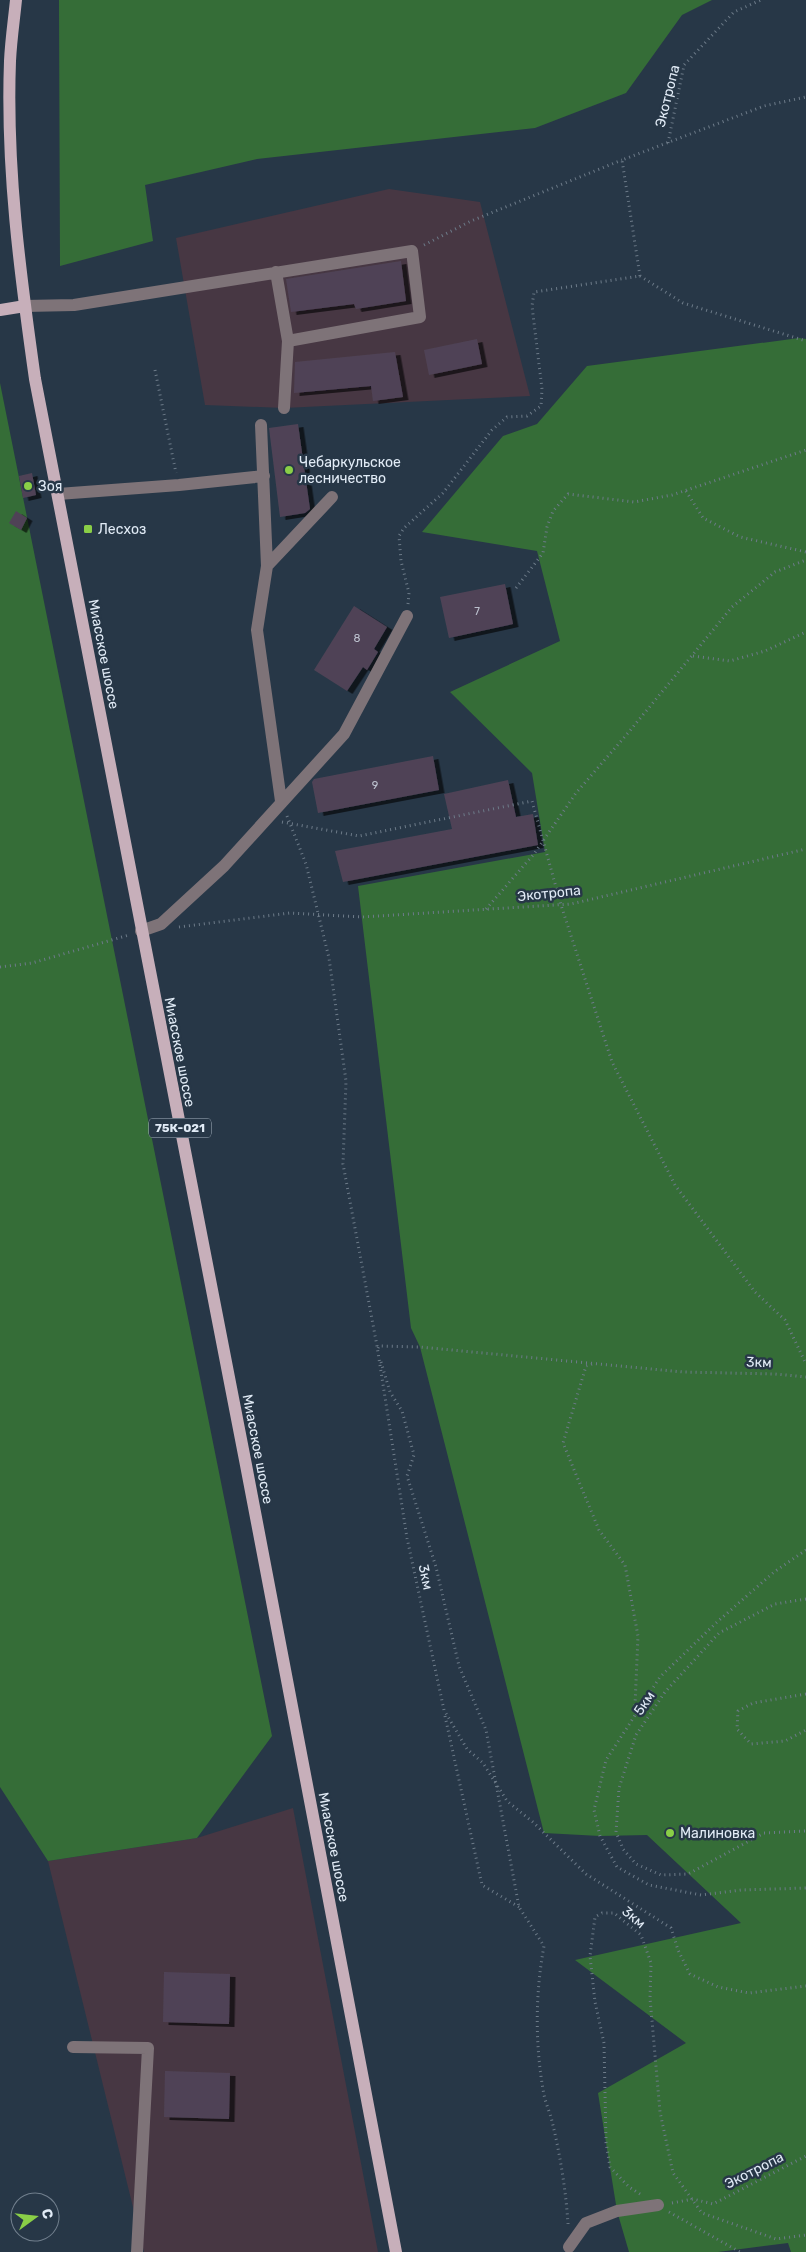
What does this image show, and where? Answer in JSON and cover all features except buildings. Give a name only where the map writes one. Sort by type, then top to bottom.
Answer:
[{"type":"main road","name":"Миасское шоссе","points":[[16,0],[10,60],[11,163],[25,306],[35,379],[248,1475],[396,2252]]},
{"type":"main road","points":[[0,310],[25,306]]},
{"type":"street","points":[[25,306],[74,305],[185,289],[412,250],[420,317],[288,340]]},
{"type":"street","points":[[276,272],[288,340],[284,408]]},
{"type":"street","points":[[261,425],[267,566],[257,630],[281,801]]},
{"type":"street","points":[[58,494],[179,485],[264,476]]},
{"type":"street","points":[[267,566],[332,497]]},
{"type":"street","points":[[141,931],[161,924],[224,866],[281,801],[344,734],[407,616]]},
{"type":"street","points":[[73,2047],[148,2048],[137,2252]]},
{"type":"street","points":[[569,2247],[586,2223],[617,2210],[658,2205]]},
{"type":"path","name":"Экотропа","points":[[668,143],[684,65],[734,12],[761,0]]},
{"type":"path","points":[[412,250],[471,221],[622,160],[764,106],[806,97]]},
{"type":"path","points":[[622,160],[640,276]]},
{"type":"path","points":[[407,616],[409,593],[401,561],[399,536],[404,528],[443,493],[492,430],[507,417],[526,416],[541,406],[542,389],[532,306],[534,292],[640,276],[683,303],[806,341]]},
{"type":"path","points":[[155,370],[179,485]]},
{"type":"path","points":[[516,588],[543,553],[547,527],[554,512],[568,494],[634,502],[686,491],[806,450]]},
{"type":"path","points":[[686,491],[703,518],[740,537],[806,552]]},
{"type":"path","points":[[486,909],[534,854],[576,793],[693,656],[732,607],[775,572],[806,560]]},
{"type":"path","points":[[693,656],[730,661],[765,651],[806,632]]},
{"type":"path","points":[[281,801],[306,864],[329,958],[346,1082],[344,1164],[378,1349],[390,1392],[402,1411],[414,1455],[407,1476],[436,1567],[459,1666],[486,1730],[519,1907],[544,1946],[536,2002],[540,2068],[552,2122],[567,2209],[569,2247]]},
{"type":"path","points":[[265,819],[359,836],[532,801],[561,904],[612,1062],[675,1185],[755,1292],[785,1320],[806,1364]]},
{"type":"path","name":"Экотропа","points":[[161,924],[174,928],[290,913],[362,917],[571,904],[806,849]]},
{"type":"path","points":[[0,967],[32,963],[141,931]]},
{"type":"path","name":"3км","points":[[806,1377],[776,1374],[683,1372],[595,1362],[539,1359],[475,1351],[382,1346],[378,1349],[407,1538],[444,1710],[467,1749],[483,1763],[497,1788],[507,1801],[534,1823],[586,1874],[671,1928],[678,1950],[690,1974],[703,1982],[749,1994],[806,1986]]},
{"type":"path","points":[[595,1362],[586,1366],[563,1442],[600,1530],[624,1565],[638,1636],[635,1705],[637,1715]]},
{"type":"path","points":[[806,1550],[774,1572],[660,1677],[606,1760],[594,1810],[600,1836],[617,1867],[649,1885],[700,1895],[741,1890],[806,1888]]},
{"type":"path","name":"5км","points":[[806,1599],[775,1604],[719,1633],[665,1692],[636,1735],[619,1788],[616,1832],[623,1849],[636,1864],[661,1875],[688,1874],[764,1833],[806,1831]]},
{"type":"path","points":[[806,1694],[753,1703],[738,1711],[737,1729],[751,1744],[785,1741],[806,1730]]},
{"type":"path","points":[[444,1710],[482,1885],[519,1907]]},
{"type":"path","name":"3км","points":[[740,2252],[630,2187],[610,2167],[606,2142],[604,2043],[595,2002],[590,1956],[595,1917],[602,1913],[614,1913],[641,1934],[651,1963],[650,1998],[660,2112],[673,2173],[702,2213],[776,2239],[806,2235]]},
{"type":"path","name":"Экотропа","points":[[693,2199],[713,2204],[806,2156]]},
{"type":"path","points":[[658,2205],[693,2199]]},
{"type":"shaded area","points":[[389,189],[480,202],[530,396],[284,408],[205,405],[176,238]]},
{"type":"shaded area","points":[[293,1808],[378,2252],[144,2252],[48,1861],[197,1838]]},
{"type":"green space","points":[[59,0],[712,0],[682,15],[626,93],[535,128],[257,159],[145,185],[153,241],[60,266]]},
{"type":"green space","points":[[799,338],[806,339],[806,2252],[791,2252],[788,2243],[718,2252],[629,2252],[617,2211],[598,2093],[686,2043],[575,1960],[741,1923],[647,1835],[600,1836],[544,1833],[420,1347],[411,1328],[358,886],[545,852],[532,773],[450,692],[560,641],[537,551],[422,532],[503,436],[537,424],[587,366]]},
{"type":"green space","points":[[0,383],[272,1736],[197,1838],[48,1861],[0,1787]]},
{"type":"place","name":"Чебаркульское лесничество","points":[[289,470]]},
{"type":"place","name":"Зоя","points":[[28,486]]},
{"type":"place","name":"Лесхоз","points":[[88,529]]},
{"type":"place","name":"Малиновка","points":[[670,1833]]}]
